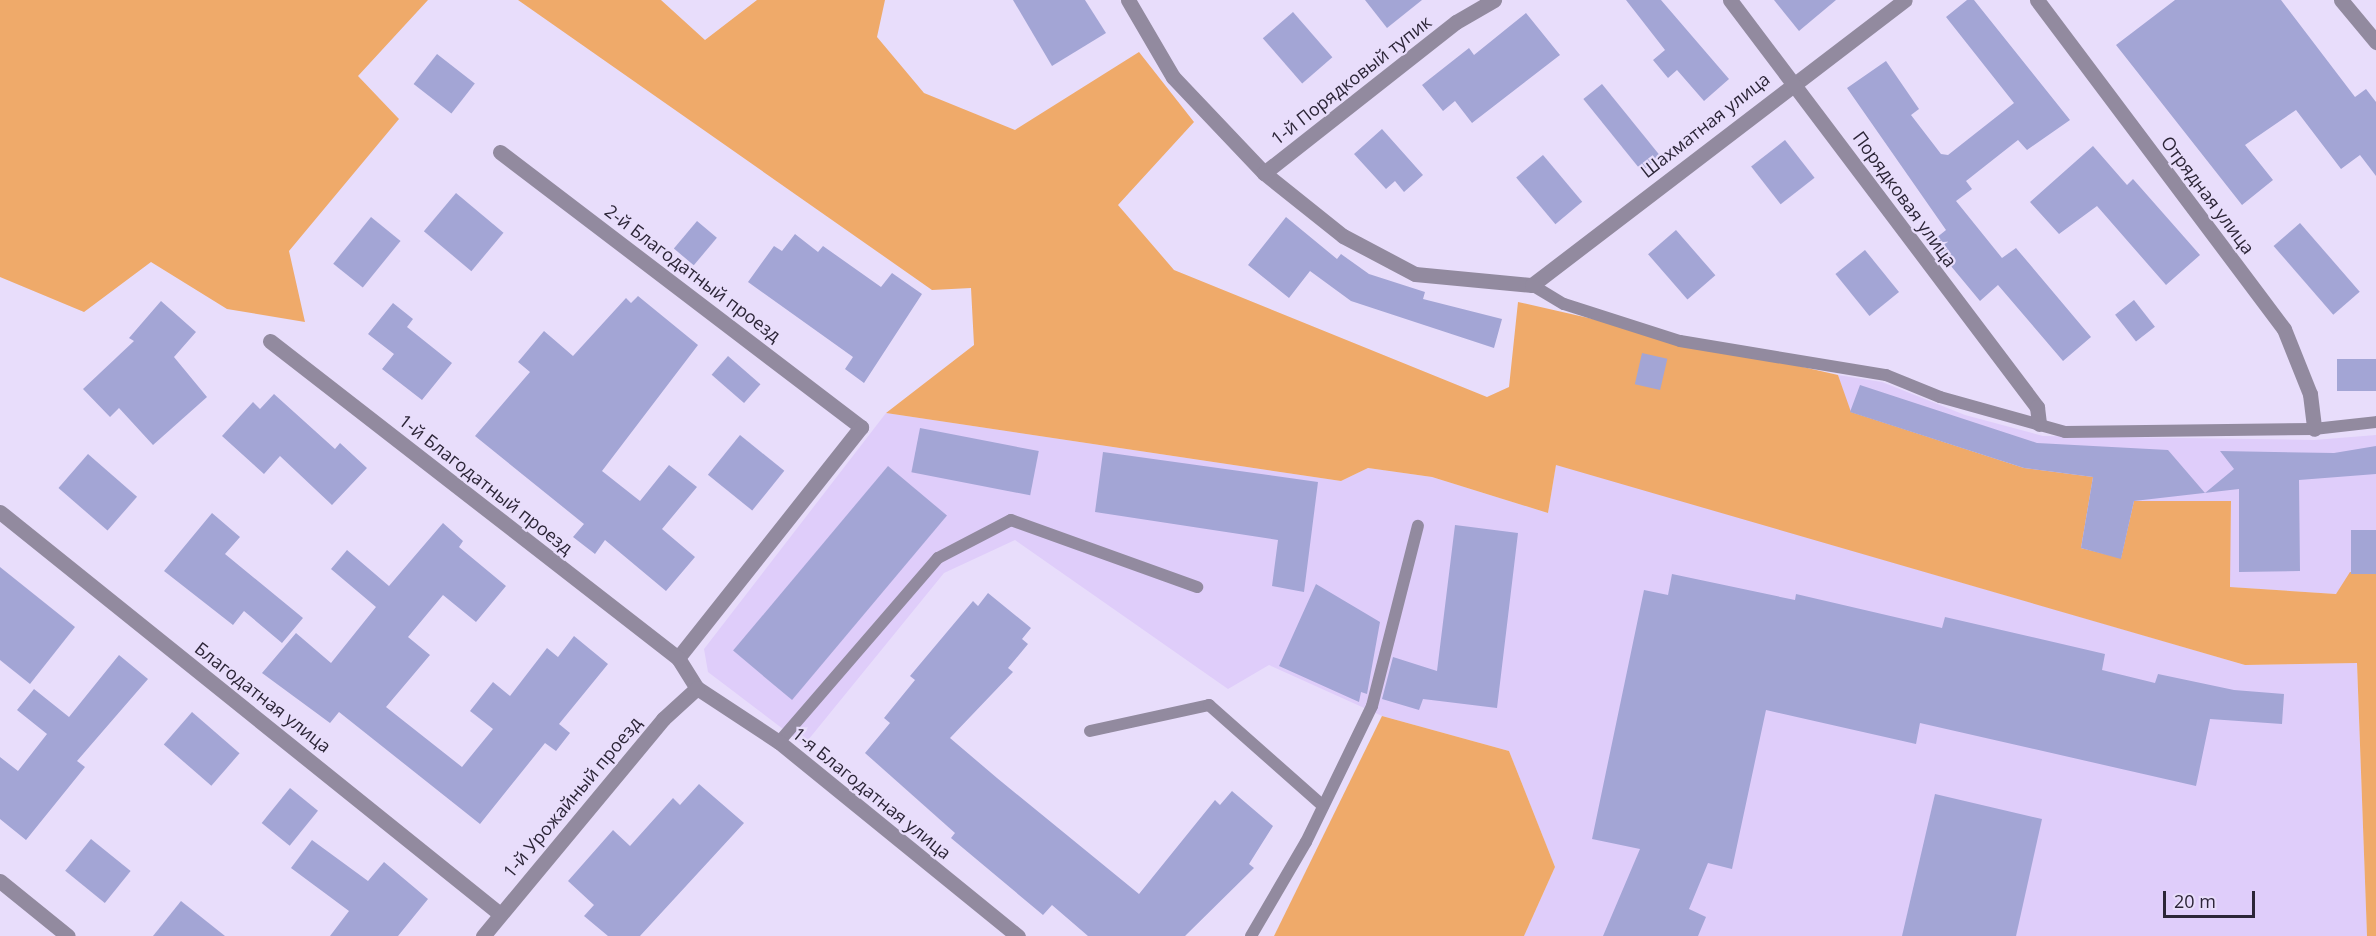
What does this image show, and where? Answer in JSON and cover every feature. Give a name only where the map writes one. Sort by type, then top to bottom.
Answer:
[{"type":"street","points":[[1128,0],[1173,77],[1264,174],[1343,236],[1415,274],[1532,285]]},
{"type":"street","name":"1-й Порядковый тупик","points":[[1264,174],[1456,22],[1494,0]]},
{"type":"street","name":"Порядковая улица","points":[[1730,0],[1795,80],[2037,407],[2039,424]]},
{"type":"street","name":"Шахматная улица","points":[[1532,285],[1795,80],[1905,0]]},
{"type":"street","name":"Отрядная улица","points":[[2037,0],[2284,329],[2310,394],[2314,429]]},
{"type":"street","points":[[2341,0],[2376,42]]},
{"type":"street","name":"2-й Благодатный проезд","points":[[500,152],[861,427],[678,658]]},
{"type":"street","name":"1-й Благодатный проезд","points":[[270,341],[678,658],[697,688]]},
{"type":"street","name":"Благодатная улица","points":[[0,512],[500,914]]},
{"type":"street","name":"1-й Урожайный проезд","points":[[483,936],[663,719],[697,688]]},
{"type":"street","name":"1-я Благодатная улица","points":[[697,688],[779,742],[1018,936]]},
{"type":"street","points":[[0,881],[68,936]]},
{"type":"lane","points":[[1532,285],[1564,304],[1680,341],[1886,375],[1940,397],[2065,432],[2141,434],[2314,429],[2376,423]]},
{"type":"lane","points":[[779,742],[938,558],[1011,520],[1197,586]]},
{"type":"lane","points":[[1251,936],[1323,806],[1372,706],[1418,526]]},
{"type":"lane","points":[[1090,731],[1209,705],[1323,806]]},
{"type":"shaded area","points":[[0,0],[428,0],[358,76],[399,119],[289,251],[305,322],[227,309],[151,262],[84,312],[0,277]]},
{"type":"shaded area","points":[[518,0],[661,0],[705,40],[757,0],[885,0],[877,37],[924,93],[1015,130],[1139,52],[1194,122],[1118,205],[1174,270],[1487,397],[1509,387],[1518,302],[1838,375],[1851,412],[2024,468],[2093,477],[2081,548],[2121,558],[2134,501],[2231,501],[2230,587],[2336,594],[2350,572],[2376,574],[2376,936],[2367,936],[2357,663],[2245,665],[1556,465],[1548,513],[1432,477],[1368,468],[1341,481],[886,413],[974,345],[971,288],[932,290]]},
{"type":"shaded area","points":[[1838,375],[1882,382],[1965,415],[2043,436],[2314,440],[2376,435],[2376,574],[2336,594],[2229,587],[2231,501],[2121,559],[2081,548],[2024,468],[1850,412]]},
{"type":"shaded area","points":[[886,413],[1341,481],[1368,468],[1432,477],[1548,513],[1556,464],[2245,665],[2357,663],[2367,936],[1524,936],[1555,867],[1509,751],[1382,716],[1269,665],[1228,689],[1015,540],[944,573],[804,745],[708,672],[704,649]]},
{"type":"shaded area","points":[[1382,716],[1509,751],[1555,867],[1524,936],[1274,936]]},
{"type":"building","points":[[1013,0],[1085,0],[1106,33],[1052,66]]},
{"type":"building","points":[[1365,0],[1422,0],[1387,28]]},
{"type":"building","points":[[1626,0],[1661,0],[1729,79],[1704,101],[1677,70],[1668,78],[1653,60],[1665,50]]},
{"type":"building","points":[[1774,0],[1836,0],[1799,31]]},
{"type":"building","points":[[1967,0],[1974,0],[2070,120],[2027,150],[2018,140],[1966,181],[1972,189],[1956,201],[2002,258],[2016,248],[2091,337],[2063,361],[1998,285],[1980,301],[1931,242],[1946,230],[1847,88],[1886,61],[1919,109],[1911,115],[1941,154],[1948,155],[2014,103],[1946,17]]},
{"type":"building","points":[[2175,0],[2281,0],[2355,97],[2366,89],[2376,102],[2376,176],[2360,155],[2341,169],[2296,110],[2245,145],[2273,180],[2242,205],[2116,45]]},
{"type":"building","points":[[1293,12],[1332,57],[1302,84],[1263,38]]},
{"type":"building","points":[[1526,13],[1560,55],[1472,123],[1455,101],[1443,111],[1422,85],[1469,48],[1474,55]]},
{"type":"building","points":[[437,54],[475,84],[451,113],[414,84]]},
{"type":"building","points":[[1602,84],[1661,156],[1642,171],[1583,99]]},
{"type":"building","points":[[1382,129],[1423,175],[1404,192],[1395,181],[1386,189],[1354,154]]},
{"type":"building","points":[[1785,140],[1815,178],[1781,204],[1751,166]]},
{"type":"building","points":[[2093,146],[2127,185],[2133,179],[2200,255],[2166,285],[2097,206],[2059,234],[2030,202]]},
{"type":"building","points":[[1543,155],[1582,202],[1555,224],[1516,177]]},
{"type":"building","points":[[456,193],[503,233],[471,271],[424,231]]},
{"type":"building","points":[[371,217],[401,241],[363,288],[333,264]]},
{"type":"building","points":[[1286,217],[1337,259],[1341,254],[1369,274],[1425,292],[1423,299],[1502,319],[1494,348],[1351,301],[1310,271],[1289,298],[1248,265]]},
{"type":"building","points":[[697,221],[717,238],[694,265],[674,249]]},
{"type":"building","points":[[2300,223],[2360,292],[2333,315],[2274,246]]},
{"type":"building","points":[[1676,230],[1715,275],[1687,300],[1648,254]]},
{"type":"building","points":[[795,234],[818,252],[823,246],[881,287],[892,273],[922,294],[864,383],[845,369],[853,357],[748,282],[774,246],[782,251]]},
{"type":"building","points":[[1865,250],[1899,292],[1869,316],[1835,274]]},
{"type":"building","points":[[638,296],[698,345],[602,471],[640,501],[669,465],[697,487],[662,529],[695,557],[666,591],[605,540],[595,554],[573,537],[584,524],[475,436],[530,372],[518,362],[544,331],[573,356],[626,298],[631,303]]},
{"type":"building","points":[[2134,300],[2155,327],[2136,342],[2115,315]]},
{"type":"building","points":[[161,301],[196,332],[174,357],[207,397],[153,445],[119,408],[110,417],[83,389],[134,341],[129,338]]},
{"type":"building","points":[[393,303],[413,319],[407,327],[452,363],[422,400],[382,369],[394,354],[368,334]]},
{"type":"building","points":[[1642,353],[1667,359],[1660,390],[1635,384]]},
{"type":"building","points":[[728,356],[760,384],[744,403],[712,375]]},
{"type":"building","points":[[2337,359],[2376,359],[2376,391],[2337,391]]},
{"type":"building","points":[[1860,385],[2037,443],[2168,450],[2205,493],[2134,501],[2121,559],[2081,548],[2093,477],[2024,468],[1850,412]]},
{"type":"building","points":[[274,394],[335,449],[340,443],[367,468],[332,505],[280,456],[264,474],[222,436],[253,402],[260,409]]},
{"type":"building","points":[[920,428],[1039,451],[1030,495],[911,472]]},
{"type":"building","points":[[740,435],[784,471],[752,511],[708,475]]},
{"type":"building","points":[[2376,446],[2376,474],[2299,480],[2300,571],[2239,572],[2239,489],[2205,493],[2234,469],[2220,451],[2334,453]]},
{"type":"building","points":[[1103,452],[1318,482],[1304,592],[1272,586],[1278,540],[1095,512]]},
{"type":"building","points":[[88,454],[137,497],[108,531],[58,488]]},
{"type":"building","points":[[888,466],[947,515],[792,700],[733,651]]},
{"type":"building","points":[[212,513],[240,537],[225,554],[303,618],[282,643],[244,611],[233,625],[164,571]]},
{"type":"building","points":[[443,523],[463,541],[459,547],[506,586],[476,622],[443,595],[408,637],[430,655],[386,707],[462,767],[493,729],[470,711],[493,682],[510,696],[547,648],[558,657],[574,636],[608,664],[559,724],[570,733],[556,751],[545,743],[480,824],[339,712],[330,723],[262,673],[296,633],[331,663],[376,607],[331,569],[347,550],[389,586]]},
{"type":"building","points":[[1455,525],[1518,533],[1497,708],[1423,699],[1419,710],[1382,699],[1393,657],[1437,671]]},
{"type":"building","points":[[2351,530],[2376,530],[2376,574],[2351,574]]},
{"type":"building","points":[[0,567],[75,627],[30,684],[0,660]]},
{"type":"building","points":[[1672,574],[1795,600],[1796,594],[1942,628],[1945,617],[2105,654],[2102,670],[2155,683],[2158,674],[2234,690],[2284,694],[2282,724],[2210,719],[2196,786],[1920,723],[1916,744],[1766,710],[1732,869],[1708,863],[1689,909],[1706,917],[1698,936],[1603,936],[1640,849],[1592,839],[1644,590],[1668,595]]},
{"type":"building","points":[[1316,584],[1380,622],[1367,694],[1361,692],[1359,702],[1279,666]]},
{"type":"building","points":[[988,593],[1031,628],[1022,639],[1028,644],[1008,668],[1013,672],[950,738],[997,778],[1139,894],[1215,800],[1220,805],[1232,791],[1273,826],[1249,864],[1254,868],[1185,936],[1088,936],[1052,905],[1043,915],[951,838],[955,833],[865,753],[890,723],[884,718],[915,680],[910,676],[973,601],[978,606]]},
{"type":"building","points":[[119,655],[148,679],[77,761],[85,767],[26,840],[0,819],[0,757],[18,771],[47,734],[17,710],[34,689],[69,717]]},
{"type":"building","points":[[192,712],[240,753],[211,786],[164,744]]},
{"type":"building","points":[[699,784],[744,823],[640,936],[608,936],[584,916],[594,905],[568,881],[613,830],[630,846],[673,798],[680,805]]},
{"type":"building","points":[[290,788],[318,811],[290,846],[262,823]]},
{"type":"building","points":[[1935,794],[2042,819],[2016,936],[1902,936]]},
{"type":"building","points":[[91,839],[131,871],[105,903],[65,871]]},
{"type":"building","points":[[312,840],[368,881],[384,862],[428,899],[398,936],[330,936],[349,911],[291,868]]},
{"type":"building","points":[[181,901],[225,936],[153,936]]}]
